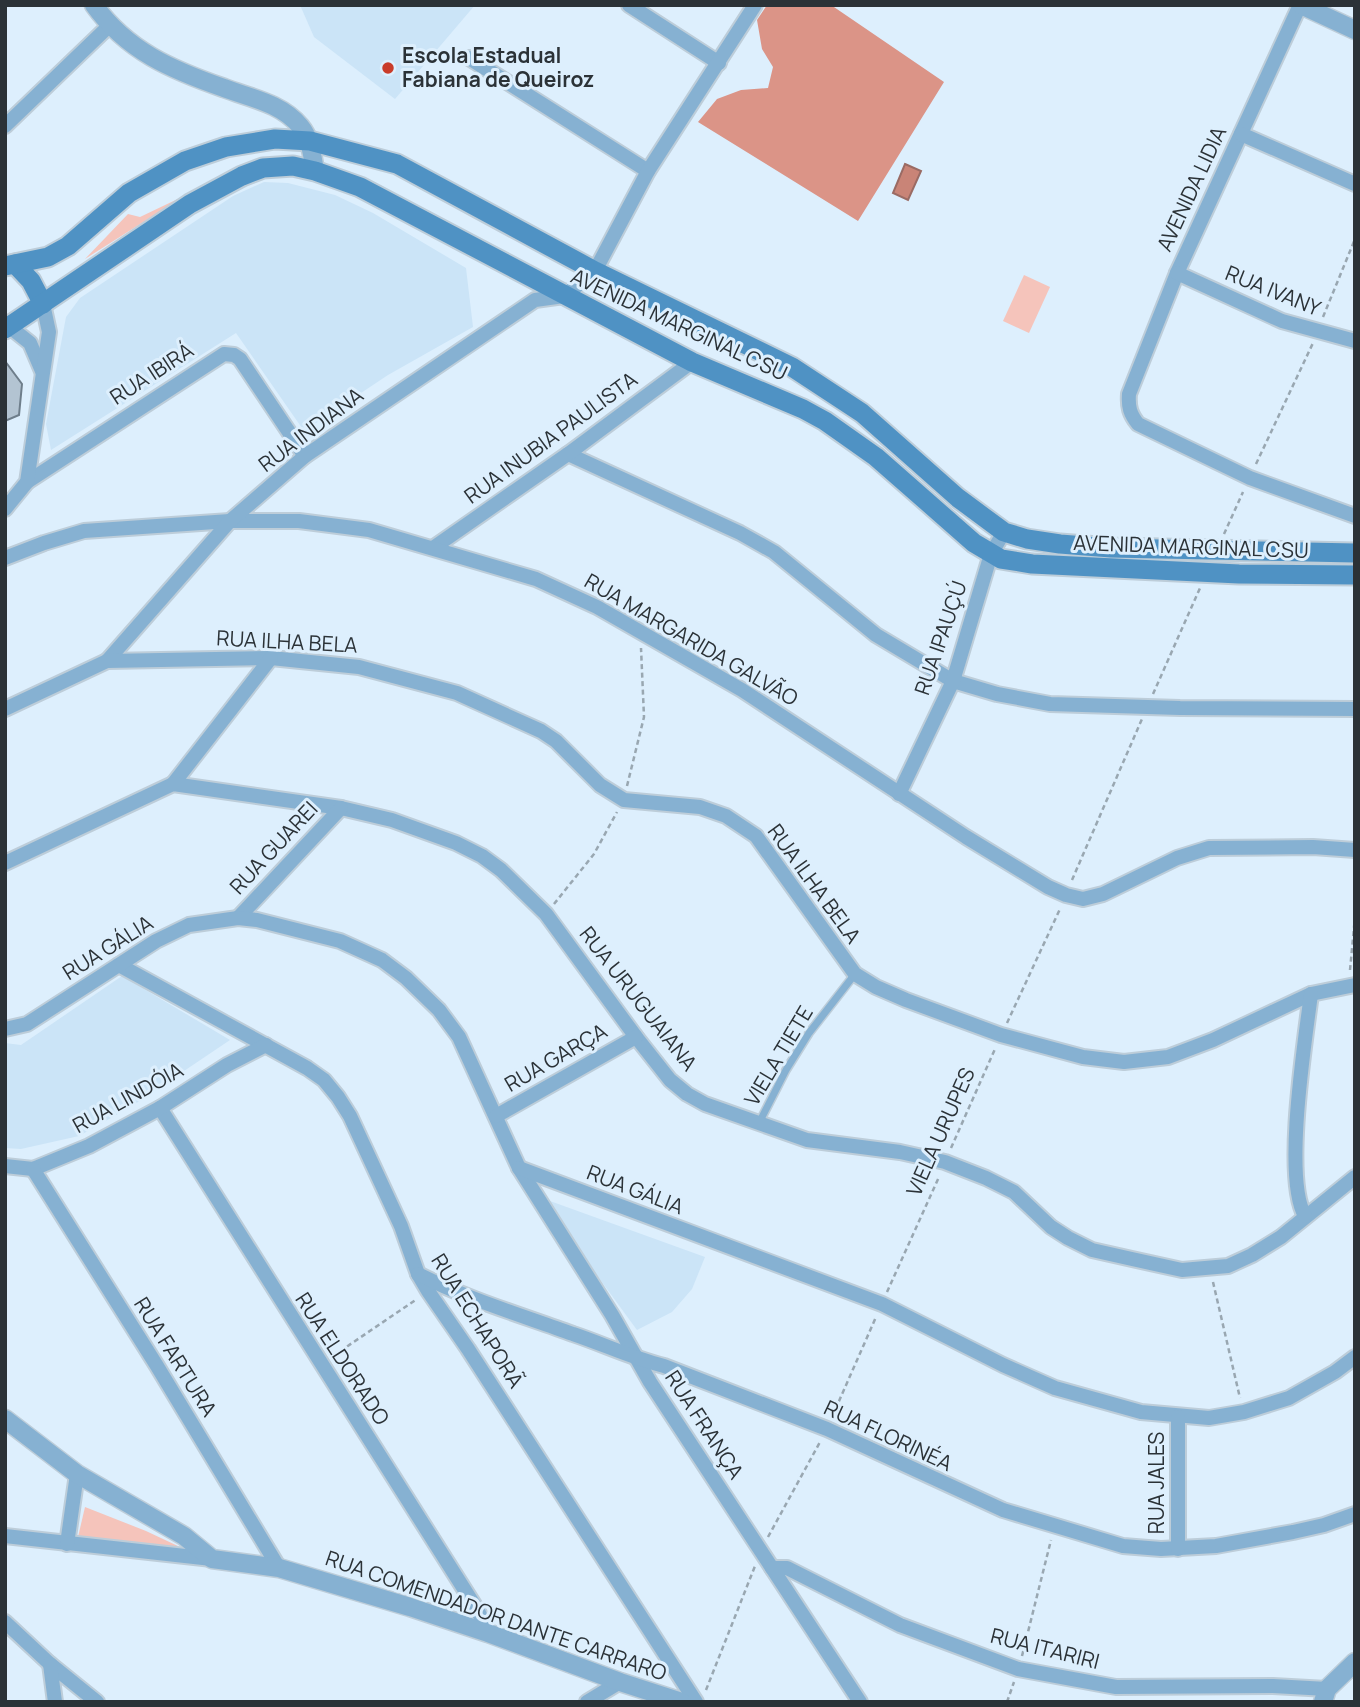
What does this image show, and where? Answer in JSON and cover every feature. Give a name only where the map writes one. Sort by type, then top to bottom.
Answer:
[{"type":"main road","name":"AVENIDA MARGINAL CSU","points":[[10,265],[48,257],[68,246],[129,193],[186,161],[226,147],[275,139],[310,141],[397,164],[595,271],[792,367],[833,392],[883,431],[958,498],[1004,532],[1060,544],[1111,548],[1355,553]]},
{"type":"main road","name":"AVENIDA MARGINAL CSU","points":[[7,328],[190,204],[242,176],[263,168],[293,166],[316,171],[360,187],[692,362],[825,421],[876,457],[953,527],[990,554],[1012,562],[1032,564],[1355,575]]},
{"type":"main road","points":[[10,265],[31,281],[43,304]]},
{"type":"street","points":[[94,5],[109,26],[128,43],[152,57],[186,74],[275,106],[291,116],[310,141],[316,171]]},
{"type":"street","points":[[629,5],[719,63]]},
{"type":"street","points":[[595,271],[648,171],[755,5]]},
{"type":"street","points":[[1301,5],[1355,30]]},
{"type":"street","name":"AVENIDA LIDIA","points":[[1250,478],[1138,425],[1128,405],[1129,394],[1177,273],[1301,5]]},
{"type":"street","points":[[5,126],[109,26]]},
{"type":"street","points":[[469,58],[648,171]]},
{"type":"street","points":[[1241,134],[1355,184]]},
{"type":"street","name":"RUA INDIANA","points":[[107,661],[230,521],[305,456],[535,300],[564,296],[595,271]]},
{"type":"street","name":"RUA IVANY","points":[[1177,273],[1282,321],[1355,341]]},
{"type":"street","points":[[5,509],[27,482],[49,332],[43,304]]},
{"type":"street","points":[[7,328],[30,343],[42,371]]},
{"type":"street","name":"RUA IBIRÁ","points":[[27,482],[224,354],[240,359],[305,456]]},
{"type":"street","name":"RUA INUBIA PAULISTA","points":[[433,548],[568,454],[692,362]]},
{"type":"street","points":[[568,454],[740,533],[774,552],[876,635],[953,681],[997,694],[1050,704],[1355,709]]},
{"type":"street","points":[[1250,478],[1355,516]]},
{"type":"street","name":"RUA MARGARIDA GALVÃO","points":[[5,558],[84,531],[230,521],[299,521],[369,530],[536,579],[597,607],[742,690],[925,811],[1048,887],[1066,895]]},
{"type":"street","name":"RUA IPAUÇÚ","points":[[899,794],[953,681],[990,554],[1004,532]]},
{"type":"street","points":[[5,863],[173,784],[271,658]]},
{"type":"street","name":"RUA ILHA BELA","points":[[5,709],[107,661],[271,658],[376,670],[457,694],[541,731],[556,741],[600,785],[624,800],[699,807],[726,816],[745,827],[756,836],[855,974],[876,987],[1001,1035],[1083,1057],[1124,1062],[1168,1057],[1213,1040],[1311,994],[1352,986]]},
{"type":"street","name":"RUA URUGUAIANA","points":[[173,784],[341,808],[392,820],[456,843],[482,856],[501,870],[546,914],[636,1037],[670,1080],[687,1094],[705,1104],[807,1140],[900,1152],[945,1162],[1014,1192],[1051,1227],[1092,1250],[1182,1270],[1228,1266],[1281,1237],[1355,1177]]},
{"type":"street","name":"RUA GUAREI","points":[[237,918],[341,808]]},
{"type":"street","points":[[1066,895],[1083,899],[1102,894],[1177,858],[1209,848],[1313,847],[1355,850]]},
{"type":"street","name":"RUA GÁLIA","points":[[5,1029],[27,1024],[156,940],[188,925],[237,918],[257,920],[340,941],[382,960],[407,978],[439,1010],[459,1037],[519,1168],[882,1304],[1055,1388],[1141,1412],[1209,1418],[1244,1412],[1289,1398],[1335,1372],[1355,1357]]},
{"type":"street","name":"RUA ECHAPORÃ","points":[[119,965],[307,1068],[324,1080],[338,1097],[350,1116],[401,1226],[418,1274],[428,1291],[696,1702]]},
{"type":"street","points":[[1305,1216],[1299,1206],[1297,1190],[1297,1105],[1311,994]]},
{"type":"street","name":"RUA GARÇA","points":[[496,1116],[636,1037]]},
{"type":"street","name":"RUA LINDÓIA","points":[[5,1166],[33,1169],[89,1146],[160,1108],[227,1065],[266,1045]]},
{"type":"street","name":"RUA ELDORADO","points":[[160,1108],[280,1302],[478,1611],[488,1633]]},
{"type":"street","name":"RUA FRANÇA","points":[[519,1168],[637,1360],[860,1702]]},
{"type":"street","name":"RUA FARTURA","points":[[33,1169],[157,1366],[279,1569]]},
{"type":"street","name":"RUA FLORINÉA","points":[[418,1274],[447,1289],[593,1341],[637,1360],[664,1366],[827,1429],[982,1502],[1054,1527],[1123,1546],[1178,1549],[1216,1546],[1324,1525],[1355,1514]]},
{"type":"street","name":"RUA JALES","points":[[1178,1417],[1178,1549]]},
{"type":"street","points":[[5,1419],[77,1474],[184,1536],[212,1559]]},
{"type":"street","points":[[67,1544],[77,1474]]},
{"type":"street","points":[[5,1536],[212,1559]]},
{"type":"street","name":"RUA COMENDADOR DANTE CARRARO","points":[[212,1559],[279,1569],[410,1607],[682,1702]]},
{"type":"street","name":"RUA ITARIRI","points":[[772,1568],[787,1568],[900,1625],[1018,1669],[1116,1687],[1273,1686],[1325,1695]]},
{"type":"street","points":[[5,1622],[50,1664],[97,1702]]},
{"type":"street","points":[[1325,1695],[1355,1662]]},
{"type":"street","points":[[50,1664],[55,1702]]},
{"type":"street","points":[[587,1702],[620,1682]]},
{"type":"lane","name":"VIELA TIETE","points":[[759,1123],[786,1070],[809,1033],[855,974]]},
{"type":"path","points":[[1216,551],[1317,332],[1355,239]]},
{"type":"path","name":"VIELA URUPES","points":[[706,1689],[761,1551],[827,1429],[1207,572]]},
{"type":"path","points":[[546,914],[594,854],[624,800],[644,717],[640,631]]},
{"type":"path","points":[[1352,986],[1355,917]]},
{"type":"path","points":[[1209,1268],[1244,1412]]},
{"type":"path","points":[[322,1364],[428,1291]]},
{"type":"path","points":[[1007,1702],[1054,1527]]},
{"type":"shaded area","name":"Escola Estadual Fabiana de Queiroz","points":[[300,5],[475,5],[395,99],[314,37]]},
{"type":"shaded area","points":[[767,5],[831,5],[944,82],[858,221],[698,122],[717,99],[741,90],[768,88],[773,67],[762,49],[757,20]]},
{"type":"shaded area","points":[[905,164],[921,171],[908,200],[893,193]]},
{"type":"shaded area","points":[[264,182],[288,183],[335,195],[373,213],[466,268],[473,327],[388,375],[304,431],[236,333],[51,450],[46,424],[66,317],[80,298],[233,196]]},
{"type":"shaded area","points":[[186,195],[85,259],[128,214],[140,217]]},
{"type":"shaded area","points":[[1024,275],[1050,287],[1029,333],[1003,321]]},
{"type":"shaded area","points":[[122,976],[230,1040],[132,1106],[79,1136],[21,1149],[5,1148],[5,1043],[21,1045]]},
{"type":"shaded area","points":[[550,1201],[705,1257],[692,1289],[672,1312],[637,1330],[566,1233]]},
{"type":"shaded area","points":[[85,1507],[146,1531],[180,1547],[78,1537]]},
{"type":"building","points":[[5,361],[22,384],[19,415],[5,421]]},
{"type":"place","name":"Escola Estadual Fabiana de Queiroz","points":[[388,68]]}]
